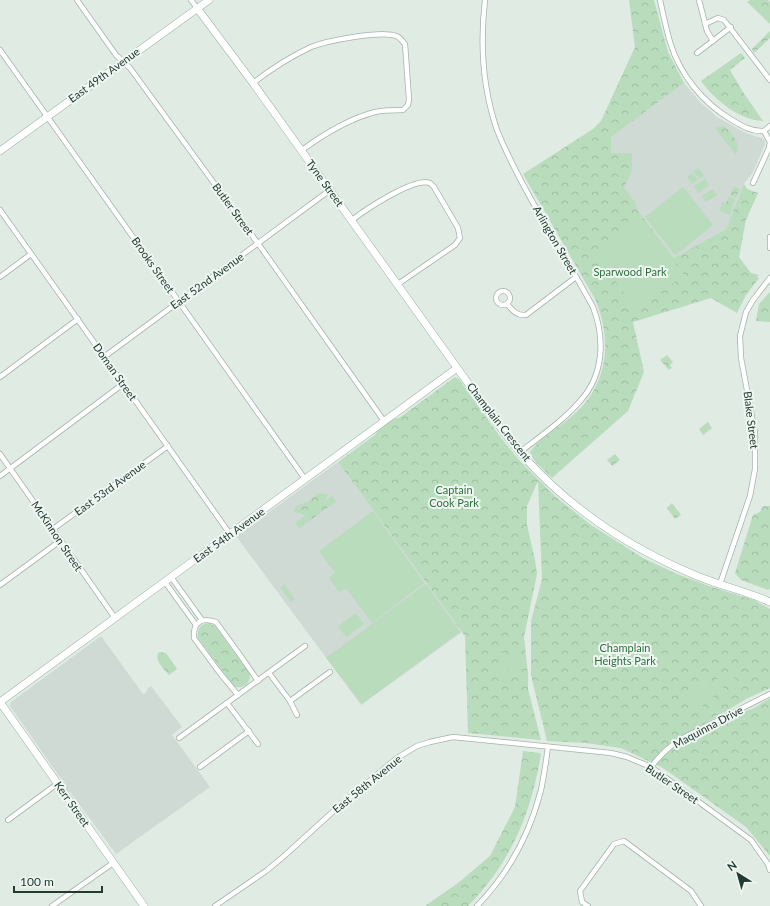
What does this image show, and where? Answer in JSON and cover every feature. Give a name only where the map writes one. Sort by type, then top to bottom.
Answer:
[{"type":"street","name":"Butler Street","points":[[77,0],[116,55],[130,67],[384,421]]},
{"type":"street","name":"Tyne Street","points":[[191,0],[302,150],[457,368]]},
{"type":"street","name":"East 49th Avenue","points":[[0,151],[209,0]]},
{"type":"street","name":"Arlington Street","points":[[485,0],[482,34],[483,59],[488,94],[497,129],[523,185],[593,307],[599,326],[601,352],[597,371],[581,400],[556,423],[520,452]]},
{"type":"street","points":[[661,0],[673,51],[679,66],[695,89],[722,114],[750,129],[755,131],[764,130],[770,126]]},
{"type":"street","points":[[699,0],[707,31],[713,41]]},
{"type":"street","points":[[705,24],[718,18],[724,20],[731,27],[769,78]]},
{"type":"street","points":[[697,53],[731,27]]},
{"type":"street","points":[[253,83],[286,60],[312,47],[333,40],[368,35],[395,35],[405,44],[409,99],[408,105],[403,110],[376,112],[355,118],[323,135],[302,150]]},
{"type":"street","name":"Brooks Street","points":[[0,50],[305,479]]},
{"type":"street","points":[[753,183],[769,148],[770,142],[764,130]]},
{"type":"street","points":[[352,220],[401,190],[422,182],[429,183],[434,187],[458,228],[460,238],[455,245],[398,284]]},
{"type":"street","name":"East 52nd Avenue","points":[[104,357],[330,190]]},
{"type":"street","name":"Doman Street","points":[[0,210],[230,534]]},
{"type":"street","points":[[770,236],[770,248]]},
{"type":"street","points":[[0,277],[31,254]]},
{"type":"street","points":[[507,304],[515,313],[521,316],[526,315],[576,277]]},
{"type":"street","name":"Blake Street","points":[[720,584],[750,496],[755,469],[755,433],[739,348],[742,323],[753,300],[770,278]]},
{"type":"street","points":[[0,377],[78,319]]},
{"type":"street","name":"East 54th Avenue","points":[[0,702],[457,368]]},
{"type":"street","name":"Champlain Crescent","points":[[457,368],[520,452],[550,482],[601,526],[650,555],[691,574],[750,593],[770,602]]},
{"type":"street","points":[[0,476],[123,384]]},
{"type":"street","name":"East 53rd Avenue","points":[[53,530],[168,446]]},
{"type":"street","name":"McKinnon Street","points":[[0,454],[115,618]]},
{"type":"street","points":[[0,585],[60,541]]},
{"type":"street","points":[[171,577],[202,620]]},
{"type":"street","points":[[165,582],[196,625]]},
{"type":"street","points":[[238,695],[194,638],[196,625],[202,620],[216,622],[258,681]]},
{"type":"street","points":[[179,738],[305,646]]},
{"type":"street","points":[[290,701],[330,672]]},
{"type":"street","points":[[269,673],[290,701],[297,715]]},
{"type":"street","name":"Maquinna Drive","points":[[652,767],[664,751],[681,739],[770,694]]},
{"type":"street","name":"Kerr Street","points":[[0,702],[144,906]]},
{"type":"street","points":[[227,703],[258,744]]},
{"type":"street","points":[[200,767],[249,731]]},
{"type":"street","name":"East 58th Avenue","points":[[215,906],[266,871],[337,808],[397,758],[417,746],[453,737],[498,741],[548,748]]},
{"type":"street","name":"Butler Street","points":[[548,748],[611,753],[627,757],[652,767],[751,840],[768,864],[770,870]]},
{"type":"street","points":[[476,906],[505,872],[522,842],[535,810],[541,789],[548,748]]},
{"type":"street","points":[[8,820],[57,784]]},
{"type":"street","points":[[588,906],[582,902],[580,891],[614,844],[624,841],[691,891],[701,906]]},
{"type":"street","points":[[52,906],[113,862]]},
{"type":"shaded area","points":[[684,83],[700,102],[717,117],[744,132],[762,138],[765,141],[765,144],[753,172],[744,184],[726,229],[674,258],[593,150]]},
{"type":"shaded area","points":[[338,462],[462,632],[361,705],[236,536]]},
{"type":"shaded area","points":[[101,636],[143,694],[146,693],[148,688],[151,686],[182,727],[172,735],[210,787],[116,854],[71,793],[65,789],[66,786],[10,706],[11,702]]},
{"type":"green space","name":"Sparwood Park","points":[[629,0],[654,0],[668,52],[684,83],[611,137],[611,153],[632,153],[632,169],[624,188],[635,202],[637,209],[674,258],[726,229],[744,184],[747,189],[758,193],[746,220],[739,257],[751,273],[759,275],[757,277],[759,278],[746,295],[737,313],[711,298],[633,322],[644,372],[628,411],[552,478],[536,462],[530,452],[544,438],[572,416],[584,404],[593,391],[600,377],[604,362],[604,331],[601,315],[595,299],[523,174],[593,129],[601,121],[635,47]]},
{"type":"green space","points":[[750,0],[768,0],[770,2],[770,24],[747,2]]},
{"type":"green space","points":[[770,31],[770,38],[754,53],[752,49]]},
{"type":"green space","points":[[741,53],[745,58],[730,70],[763,121],[745,117],[728,108],[713,95],[701,81]]},
{"type":"green space","points":[[724,126],[737,142],[738,146],[736,155],[715,128]]},
{"type":"green space","points":[[698,168],[704,175],[699,179],[693,172]]},
{"type":"green space","points":[[692,173],[698,180],[692,184],[687,177]]},
{"type":"green space","points":[[705,179],[709,185],[698,193],[694,186]]},
{"type":"green space","points":[[734,186],[740,189],[736,198],[730,195]]},
{"type":"green space","points":[[683,187],[713,225],[675,255],[645,217]]},
{"type":"green space","points":[[713,189],[717,195],[706,202],[702,196]]},
{"type":"green space","points":[[728,197],[735,199],[730,215],[719,211],[723,202],[726,203]]},
{"type":"green space","points":[[641,217],[684,275],[637,310],[594,252]]},
{"type":"green space","points":[[770,292],[770,322],[756,321],[759,304]]},
{"type":"green space","points":[[667,355],[673,362],[670,365],[672,368],[669,370],[660,360]]},
{"type":"green space","points":[[455,377],[459,379],[501,438],[520,461],[556,497],[591,525],[643,558],[677,574],[754,600],[770,609],[770,688],[746,699],[669,743],[672,749],[729,718],[754,708],[770,698],[770,856],[746,827],[663,768],[621,748],[586,743],[547,741],[531,675],[531,621],[542,579],[538,481],[527,506],[527,525],[537,574],[524,637],[528,689],[541,740],[468,733],[465,636],[338,462],[375,435],[385,424],[399,418]]},
{"type":"green space","points":[[708,422],[712,428],[703,435],[699,429]]},
{"type":"green space","points":[[615,454],[620,460],[612,466],[607,460]]},
{"type":"green space","points":[[319,493],[328,495],[324,501],[329,507],[299,528],[295,523],[306,515],[293,512],[296,506],[307,502]]},
{"type":"green space","points":[[332,496],[336,502],[329,507],[325,501]]},
{"type":"green space","points":[[672,503],[681,515],[675,519],[667,508]]},
{"type":"green space","points":[[763,506],[770,506],[770,589],[768,590],[741,580],[735,573],[753,515],[760,512]]},
{"type":"green space","points":[[373,511],[424,583],[372,623],[346,588],[339,592],[329,578],[335,573],[319,551]]},
{"type":"green space","points":[[284,584],[295,599],[291,602],[280,588]]},
{"type":"green space","points":[[426,584],[460,632],[362,704],[326,658]]},
{"type":"green space","points":[[356,613],[364,624],[346,637],[338,626]]},
{"type":"green space","points":[[209,623],[215,626],[249,673],[250,676],[248,683],[243,687],[236,687],[233,685],[198,638],[198,632],[201,626]]},
{"type":"green space","points":[[159,652],[166,653],[177,669],[169,675],[158,661],[157,658]]},
{"type":"green space","points":[[521,652],[522,673],[512,674],[511,653]]},
{"type":"green space","points":[[498,653],[507,653],[508,674],[499,674]]},
{"type":"green space","points":[[731,672],[741,691],[732,695],[723,676]]},
{"type":"green space","points":[[719,678],[728,697],[720,701],[710,682]]},
{"type":"green space","points":[[707,684],[717,703],[708,707],[699,688]]},
{"type":"green space","points":[[695,689],[704,709],[696,713],[686,694]]},
{"type":"green space","points":[[523,751],[541,754],[537,776],[525,817],[517,836],[496,872],[468,906],[425,906],[458,883],[490,856],[515,807]]},
{"type":"park label","name":"Captain Cook Park","points":[[454,496]]},
{"type":"park label","name":"Champlain Heights Park","points":[[625,654]]}]
